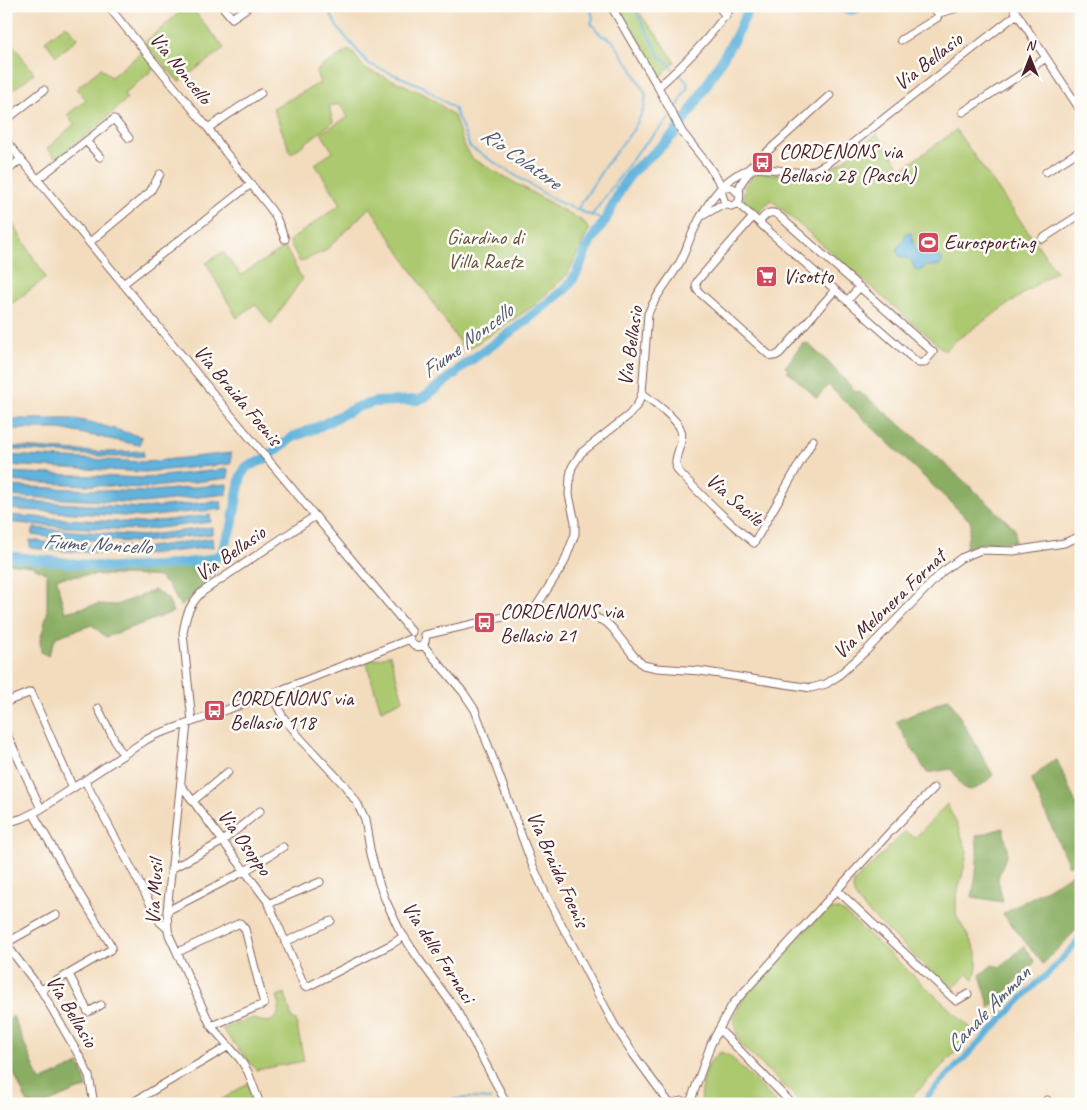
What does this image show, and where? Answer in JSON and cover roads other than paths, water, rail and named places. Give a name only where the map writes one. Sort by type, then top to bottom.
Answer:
[{"type":"street","points":[[222,6],[232,18],[248,7]]},
{"type":"street","points":[[611,6],[682,132],[722,186],[723,198],[727,205]]},
{"type":"street","points":[[718,6],[726,16]]},
{"type":"street","points":[[658,87],[714,31],[732,6]]},
{"type":"street","points":[[901,40],[937,18],[936,11],[960,6]]},
{"type":"street","points":[[1012,6],[1081,111]]},
{"type":"street","name":"Via Noncello","points":[[113,8],[276,217],[285,239]]},
{"type":"street","name":"Via Bellasio","points":[[749,170],[768,169],[803,172],[816,170],[1017,14]]},
{"type":"street","points":[[963,112],[1046,58]]},
{"type":"street","points":[[6,120],[44,90]]},
{"type":"street","name":"Via Noncello","points":[[208,128],[261,93]]},
{"type":"street","name":"Via Bellasio","points":[[534,610],[564,563],[575,534],[575,522],[569,495],[572,467],[581,453],[629,415],[638,404],[642,393],[648,314],[653,302],[682,258],[701,216],[722,186],[730,179],[749,170],[830,95]]},
{"type":"street","points":[[38,179],[114,119],[129,138]]},
{"type":"street","name":"Via Braida Foenis","points":[[6,141],[315,516],[411,636]]},
{"type":"street","points":[[86,141],[100,157]]},
{"type":"street","points":[[1046,172],[1081,150]]},
{"type":"street","points":[[6,172],[21,159]]},
{"type":"street","name":"Via Bellasio","points":[[738,203],[740,200],[740,186],[749,170]]},
{"type":"street","points":[[90,242],[150,192],[160,174]]},
{"type":"street","points":[[123,284],[251,184]]},
{"type":"street","points":[[722,186],[733,188],[740,194]]},
{"type":"street","points":[[701,216],[719,206],[731,206],[738,203],[756,220],[835,290],[847,301],[918,363],[924,363],[933,352],[773,212],[756,220],[696,283],[696,288],[699,292],[772,356],[780,353],[835,290]]},
{"type":"street","points":[[1042,239],[1081,214]]},
{"type":"street","points":[[847,301],[860,287]]},
{"type":"street","name":"Via Sacile","points":[[642,393],[677,422],[681,428],[682,436],[675,467],[731,524],[754,543],[813,440]]},
{"type":"street","name":"Via Bellasio","points":[[189,723],[183,633],[185,619],[194,601],[202,592],[315,516]]},
{"type":"street","name":"Via Melonera Fornat","points":[[534,610],[574,612],[606,622],[643,665],[657,668],[700,671],[811,688],[826,684],[838,676],[866,651],[942,572],[961,558],[981,550],[1014,551],[1064,543],[1081,536]]},
{"type":"street","points":[[425,635],[534,610]]},
{"type":"street","points":[[6,823],[41,809],[155,735],[271,694],[411,636],[418,630],[422,631],[426,639],[423,645],[418,647],[412,644],[411,636]]},
{"type":"street","name":"Via Braida Foenis","points":[[423,645],[463,692],[475,710],[532,864],[546,895],[615,1026],[634,1055],[672,1104],[680,1101],[690,1104]]},
{"type":"street","points":[[6,702],[31,692],[72,788]]},
{"type":"street","name":"Via delle Fornaci","points":[[271,694],[283,717],[345,786],[357,803],[365,820],[371,854],[379,883],[399,929],[457,1011],[506,1103]]},
{"type":"street","points":[[98,708],[119,750],[124,754]]},
{"type":"street","name":"Via Musil","points":[[189,723],[171,869],[167,911],[168,929],[211,1026],[240,1059],[253,1081],[260,1104]]},
{"type":"street","points":[[6,732],[41,809]]},
{"type":"street","name":"Via Osoppo","points":[[192,801],[228,772]]},
{"type":"street","points":[[85,780],[160,922],[168,929]]},
{"type":"street","name":"Via Osoppo","points":[[181,785],[268,904],[304,987],[392,944],[404,936]]},
{"type":"street","points":[[690,1104],[711,1044],[732,1005],[890,832],[934,788]]},
{"type":"street","points":[[171,869],[223,841],[260,811]]},
{"type":"street","points":[[33,813],[112,947],[110,950],[41,990]]},
{"type":"street","points":[[167,911],[245,871],[283,847]]},
{"type":"street","name":"Via Osoppo","points":[[268,904],[320,882]]},
{"type":"street","points":[[837,890],[956,1002],[968,994]]},
{"type":"street","points":[[6,943],[56,915]]},
{"type":"street","points":[[285,942],[331,922]]},
{"type":"street","points":[[178,952],[240,923],[244,929],[264,1004],[211,1026]]},
{"type":"street","name":"Via Bellasio","points":[[6,943],[41,990],[81,1059],[89,1076],[94,1104]]},
{"type":"street","points":[[69,974],[88,1012],[101,1005]]},
{"type":"street","points":[[719,1029],[792,1104]]},
{"type":"street","points":[[130,1104],[229,1046]]},
{"type":"street","points":[[490,1104],[506,1103]]},
{"type":"water","points":[[906,233],[911,233],[915,249],[918,252],[933,253],[942,258],[939,266],[927,266],[919,271],[915,270],[909,259],[899,256],[897,250]]},
{"type":"water","points":[[6,419],[73,419],[142,437],[139,445],[60,429],[6,429]]},
{"type":"water","points":[[6,446],[92,452],[143,451],[144,456],[115,457],[6,449]]},
{"type":"water","points":[[231,453],[231,464],[145,472],[6,465],[6,455],[145,462]]},
{"type":"water","points":[[228,469],[228,478],[145,488],[6,481],[6,472],[144,478]]},
{"type":"water","points":[[227,484],[227,494],[143,503],[6,496],[6,486],[143,492]]},
{"type":"water","points":[[6,500],[143,508],[221,501],[222,509],[143,517],[6,509]]},
{"type":"water","points":[[6,515],[143,523],[210,515],[211,522],[142,530],[64,527],[6,522]]},
{"type":"water","points":[[212,527],[212,534],[142,542],[65,539],[32,535],[34,528],[142,536]]},
{"type":"water","points":[[212,538],[213,547],[142,555],[30,548],[30,540],[66,545],[144,548]]},
{"type":"waterway","name":"Rio Colatore","points":[[327,6],[337,27],[369,64],[422,86],[454,108],[470,147],[556,201],[605,221]]},
{"type":"waterway","points":[[577,210],[605,166],[633,130],[644,109],[646,95],[632,69],[612,40],[601,35],[591,23],[593,18],[590,6]]},
{"type":"waterway","points":[[633,6],[660,56],[673,69]]},
{"type":"waterway","name":"Fiume Noncello","points":[[6,556],[114,568],[159,566],[202,561],[218,556],[222,553],[232,526],[241,476],[246,467],[263,460],[293,437],[318,427],[357,407],[375,402],[418,400],[425,397],[464,365],[519,326],[570,284],[587,248],[605,221],[623,185],[633,171],[665,143],[683,122],[736,36],[750,6]]},
{"type":"waterway","name":"Fiume Noncello","points":[[839,6],[850,10],[861,6]]},
{"type":"waterway","points":[[675,112],[688,87],[687,82],[677,72]]},
{"type":"waterway","points":[[592,215],[640,149],[672,116]]},
{"type":"waterway","name":"Canale Amman","points":[[920,1104],[1081,938]]},
{"type":"waterway","points":[[441,1104],[459,1099],[490,1099]]},
{"type":"place","name":"CORDENONS via Bellasio 28 (Pasch)","points":[[763,163]]},
{"type":"place","name":"Eurosporting","points":[[928,242]]},
{"type":"place","name":"Visotto","points":[[767,276]]},
{"type":"place","name":"CORDENONS via Bellasio 21","points":[[484,623]]},
{"type":"place","name":"CORDENONS via Bellasio 118","points":[[214,710]]},
{"type":"park label","name":"Giardino di Villa Raetz","points":[[485,249]]}]
